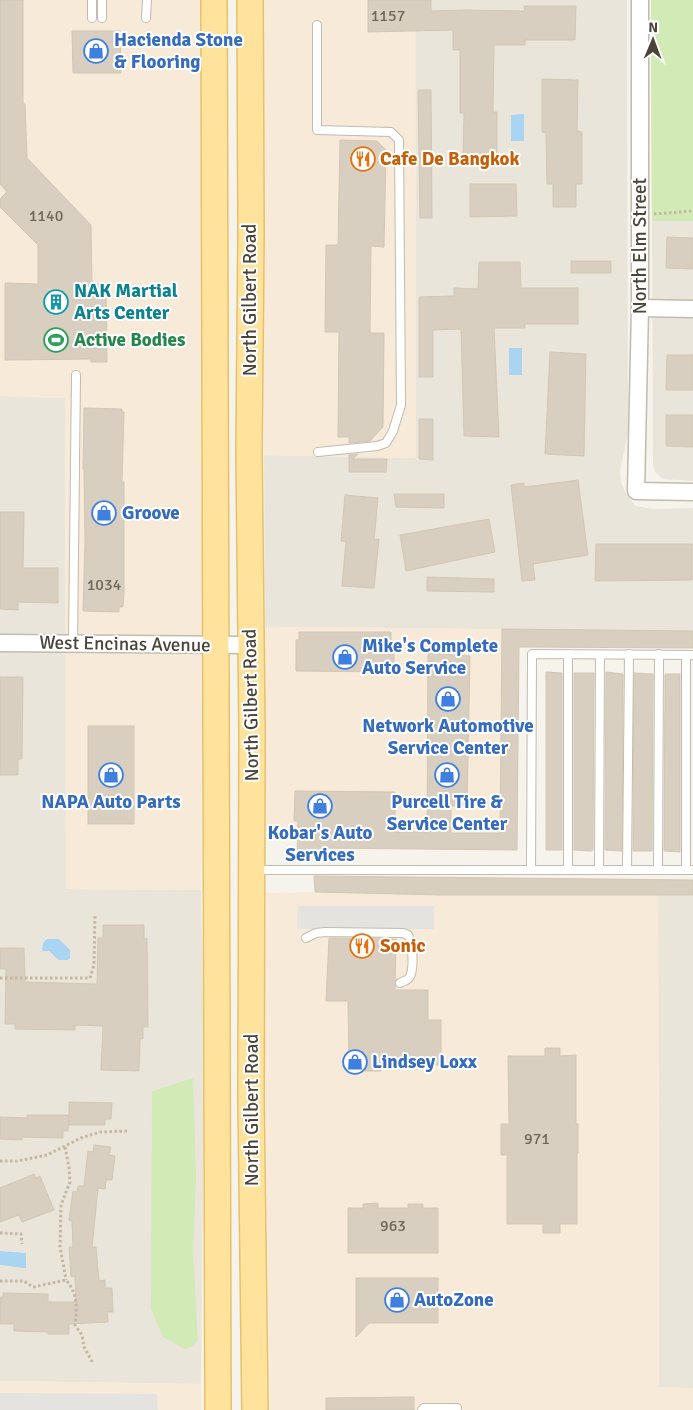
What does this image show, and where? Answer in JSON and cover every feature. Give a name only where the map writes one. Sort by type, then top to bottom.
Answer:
[{"type":"main road","name":"North Gilbert Road","points":[[214,0],[218,1410]]},
{"type":"main road","name":"North Gilbert Road","points":[[250,0],[251,1100],[255,1410]]},
{"type":"main road","points":[[216,451],[249,451]]},
{"type":"main road","points":[[218,1006],[230,1010],[233,1017],[235,1028],[234,1080],[238,1091],[251,1100]]},
{"type":"street","name":"North Elm Street","points":[[640,0],[640,308],[636,491],[693,492]]},
{"type":"street","points":[[640,308],[693,309]]},
{"type":"street","name":"West Encinas Avenue","points":[[0,643],[251,645]]},
{"type":"lane","points":[[92,0],[92,18]]},
{"type":"lane","points":[[102,0],[102,18]]},
{"type":"lane","points":[[146,0],[146,18]]},
{"type":"lane","points":[[317,25],[317,130],[391,132],[399,140],[401,405],[394,431],[386,443],[377,446],[318,452]]},
{"type":"lane","points":[[73,643],[76,374]]},
{"type":"lane","points":[[252,870],[531,870],[689,870],[689,655],[532,654],[531,870]]},
{"type":"lane","points":[[568,654],[568,870]]},
{"type":"lane","points":[[599,870],[600,654]]},
{"type":"lane","points":[[628,654],[628,870]]},
{"type":"lane","points":[[658,870],[659,654]]},
{"type":"lane","points":[[306,938],[316,933],[325,932],[403,932],[408,934],[412,945],[412,973],[408,979],[400,983]]},
{"type":"lane","points":[[422,1410],[424,1408],[457,1408]]},
{"type":"path","points":[[640,214],[670,214],[693,211]]},
{"type":"path","points":[[0,978],[90,978],[94,965],[95,915]]},
{"type":"path","points":[[0,1161],[16,1161],[47,1155],[81,1138],[100,1132],[127,1131]]},
{"type":"path","points":[[65,1147],[70,1182],[61,1204],[60,1246],[66,1280],[76,1301],[75,1325],[82,1335],[84,1347],[93,1363]]},
{"type":"path","points":[[0,1234],[22,1234],[22,1244]]},
{"type":"path","points":[[0,1280],[24,1281],[33,1287],[66,1280]]},
{"type":"shaded area","points":[[0,0],[200,0],[204,400],[201,890],[66,889],[65,398],[0,396]]},
{"type":"shaded area","points":[[263,0],[415,0],[416,458],[264,455]]},
{"type":"shaded area","points":[[415,0],[627,0],[628,432],[620,471],[621,483],[628,497],[636,506],[652,509],[693,508],[693,631],[265,627],[264,455],[416,458]]},
{"type":"shaded area","points":[[651,0],[693,0],[693,481],[663,479],[655,472],[653,463]]},
{"type":"shaded area","points":[[0,396],[65,398],[66,889],[201,890],[204,1077],[201,1384],[0,1381]]},
{"type":"shaded area","points":[[265,627],[502,629],[500,833],[266,831]]},
{"type":"shaded area","points":[[315,892],[443,895],[658,895],[659,1387],[693,1388],[693,1410],[270,1410],[264,1010],[266,893]]},
{"type":"shaded area","points":[[658,895],[693,895],[693,1388],[659,1388]]},
{"type":"shaded area","points":[[298,906],[434,906],[434,929],[297,929]]},
{"type":"shaded area","points":[[0,1381],[201,1384],[201,1410],[0,1410]]},
{"type":"shaded area","points":[[0,1393],[157,1394],[158,1410],[0,1410]]},
{"type":"green space","points":[[651,0],[693,0],[693,221],[652,221]]},
{"type":"green space","points":[[193,1078],[196,1177],[193,1250],[198,1340],[191,1347],[185,1349],[163,1337],[151,1309],[152,1091]]},
{"type":"water","points":[[524,114],[524,141],[511,141],[511,115]]},
{"type":"water","points":[[509,348],[522,348],[522,375],[509,375]]},
{"type":"water","points":[[47,939],[59,939],[70,950],[70,958],[68,960],[59,960],[49,951],[42,951],[43,943]]},
{"type":"water","points":[[0,1251],[26,1253],[26,1268],[0,1265]]},
{"type":"building","points":[[0,0],[23,0],[23,104],[25,104],[27,158],[91,225],[92,284],[106,283],[107,362],[91,362],[91,359],[5,360],[5,283],[38,284],[38,245],[0,207],[0,199],[7,192],[0,184]]},
{"type":"building","points":[[368,0],[431,0],[431,11],[525,11],[524,6],[576,6],[575,40],[525,40],[525,45],[494,45],[493,112],[497,112],[497,157],[463,158],[464,113],[460,113],[460,50],[453,50],[453,30],[368,32]]},
{"type":"building","points":[[72,31],[120,31],[121,73],[73,73]]},
{"type":"building","points":[[542,79],[578,80],[577,131],[582,132],[582,184],[576,184],[576,207],[553,207],[553,184],[547,184],[546,133],[542,132]]},
{"type":"building","points":[[418,90],[431,90],[432,218],[420,218]]},
{"type":"building","points":[[340,140],[377,141],[386,150],[384,247],[371,246],[370,333],[384,333],[383,427],[370,441],[349,443],[349,437],[338,437],[339,332],[325,332],[326,245],[338,245]]},
{"type":"building","points":[[470,184],[516,184],[517,216],[470,217]]},
{"type":"building","points":[[667,237],[693,238],[693,269],[666,268]]},
{"type":"building","points":[[571,261],[611,261],[611,273],[571,273]]},
{"type":"building","points":[[479,262],[520,262],[521,288],[578,288],[578,324],[525,324],[525,328],[494,328],[499,437],[464,436],[461,329],[433,330],[433,377],[419,377],[419,297],[454,296],[454,288],[478,289]]},
{"type":"building","points":[[550,352],[586,354],[584,456],[545,454]]},
{"type":"building","points":[[667,355],[693,355],[693,390],[666,390]]},
{"type":"building","points":[[84,408],[122,409],[122,412],[124,412],[122,482],[124,482],[124,591],[123,607],[119,607],[119,612],[83,611],[85,541]]},
{"type":"building","points":[[666,415],[693,415],[693,447],[666,446]]},
{"type":"building","points":[[419,419],[433,419],[433,460],[419,459]]},
{"type":"building","points":[[358,454],[353,459],[387,459],[386,472],[349,472],[349,455]]},
{"type":"building","points":[[578,480],[588,555],[533,564],[535,580],[522,581],[511,485],[524,483],[524,487]]},
{"type":"building","points":[[394,494],[444,494],[444,508],[396,507]]},
{"type":"building","points":[[345,495],[378,498],[374,540],[379,539],[374,588],[342,586],[346,542],[341,541]]},
{"type":"building","points":[[0,512],[24,512],[23,568],[58,568],[58,603],[18,602],[18,610],[0,609]]},
{"type":"building","points":[[489,519],[495,552],[406,571],[400,535]]},
{"type":"building","points":[[596,544],[692,544],[692,580],[595,581]]},
{"type":"building","points":[[427,577],[494,579],[494,592],[427,591]]},
{"type":"building","points":[[502,629],[693,631],[693,648],[519,647],[517,850],[320,848],[320,853],[297,853],[298,821],[294,821],[295,791],[395,792],[395,832],[427,832],[428,653],[470,656],[467,806],[451,806],[451,833],[500,833]]},
{"type":"building","name":"Mike's Complete Auto Service","points":[[299,632],[391,632],[391,643],[394,643],[394,672],[296,671],[296,640],[299,640]]},
{"type":"building","points":[[546,672],[562,673],[562,850],[546,850]]},
{"type":"building","points":[[606,672],[623,674],[622,851],[605,850]]},
{"type":"building","points":[[574,673],[594,673],[593,850],[591,851],[574,850]]},
{"type":"building","points":[[634,673],[653,674],[652,851],[633,851]]},
{"type":"building","points":[[665,674],[680,674],[680,852],[664,851]]},
{"type":"building","points":[[0,677],[23,677],[22,759],[18,759],[18,775],[0,775]]},
{"type":"building","name":"NAPA Auto Parts","points":[[88,726],[134,726],[134,824],[88,824]]},
{"type":"building","points":[[314,876],[693,880],[693,895],[443,895],[315,892]]},
{"type":"building","points":[[103,925],[144,925],[144,939],[147,938],[148,1027],[143,1027],[143,1039],[140,1039],[139,1071],[101,1070],[103,1026],[75,1025],[75,1030],[15,1029],[15,1024],[5,1024],[6,969],[0,969],[0,948],[24,948],[25,982],[97,984],[98,938],[103,938]]},
{"type":"building","points":[[329,938],[396,939],[395,990],[428,990],[428,1020],[441,1020],[441,1065],[425,1065],[425,1069],[412,1069],[412,1065],[381,1066],[381,1071],[365,1071],[365,1067],[349,1067],[348,1001],[326,1001]]},
{"type":"building","points":[[545,1048],[560,1048],[560,1056],[576,1055],[576,1124],[578,1124],[577,1224],[560,1224],[560,1233],[543,1233],[543,1224],[507,1224],[507,1155],[501,1155],[501,1124],[509,1124],[508,1056],[545,1056]]},
{"type":"building","points":[[69,1102],[112,1103],[111,1119],[105,1119],[105,1125],[69,1125]]},
{"type":"building","points":[[27,1115],[69,1115],[68,1131],[63,1131],[63,1138],[22,1137],[22,1140],[0,1139],[0,1117],[27,1118]]},
{"type":"building","points":[[94,1145],[111,1147],[109,1155],[115,1156],[112,1180],[106,1180],[105,1189],[98,1188],[92,1247],[96,1247],[99,1281],[105,1280],[105,1288],[112,1288],[113,1312],[107,1312],[108,1322],[69,1324],[69,1334],[14,1331],[14,1324],[0,1324],[0,1297],[3,1297],[3,1293],[48,1294],[48,1302],[76,1302],[75,1276],[71,1277],[69,1247],[73,1247],[72,1221],[69,1220],[73,1191],[77,1192],[78,1186],[84,1186],[88,1151],[93,1152]]},
{"type":"building","points":[[34,1174],[36,1178],[40,1176],[54,1210],[22,1222],[19,1215],[0,1222],[0,1188]]},
{"type":"building","points":[[378,1203],[378,1208],[408,1208],[408,1204],[423,1204],[423,1208],[438,1208],[438,1253],[348,1253],[348,1208],[363,1208],[363,1204]]},
{"type":"building","name":"AutoZone","points":[[356,1278],[438,1278],[438,1323],[369,1323],[356,1337]]},
{"type":"building","points":[[414,1397],[414,1410],[326,1410],[326,1398]]},
{"type":"place","name":"Hacienda Stone & Flooring","points":[[96,51]]},
{"type":"place","name":"Cafe De Bangkok","points":[[363,159]]},
{"type":"place","name":"NAK Martial Arts Center","points":[[56,302]]},
{"type":"place","name":"Active Bodies","points":[[56,340]]},
{"type":"place","name":"Groove","points":[[104,513]]},
{"type":"place","name":"Mike's Complete Auto Service","points":[[345,657]]},
{"type":"place","name":"Network Automotive Service Center","points":[[448,699]]},
{"type":"place","name":"NAPA Auto Parts","points":[[111,775]]},
{"type":"place","name":"Purcell Tire & Service Center","points":[[447,775]]},
{"type":"place","name":"Kobar's Auto Services","points":[[320,806]]},
{"type":"place","name":"Sonic","points":[[362,946]]},
{"type":"place","name":"Lindsey Loxx","points":[[355,1062]]},
{"type":"place","name":"AutoZone","points":[[397,1300]]}]
